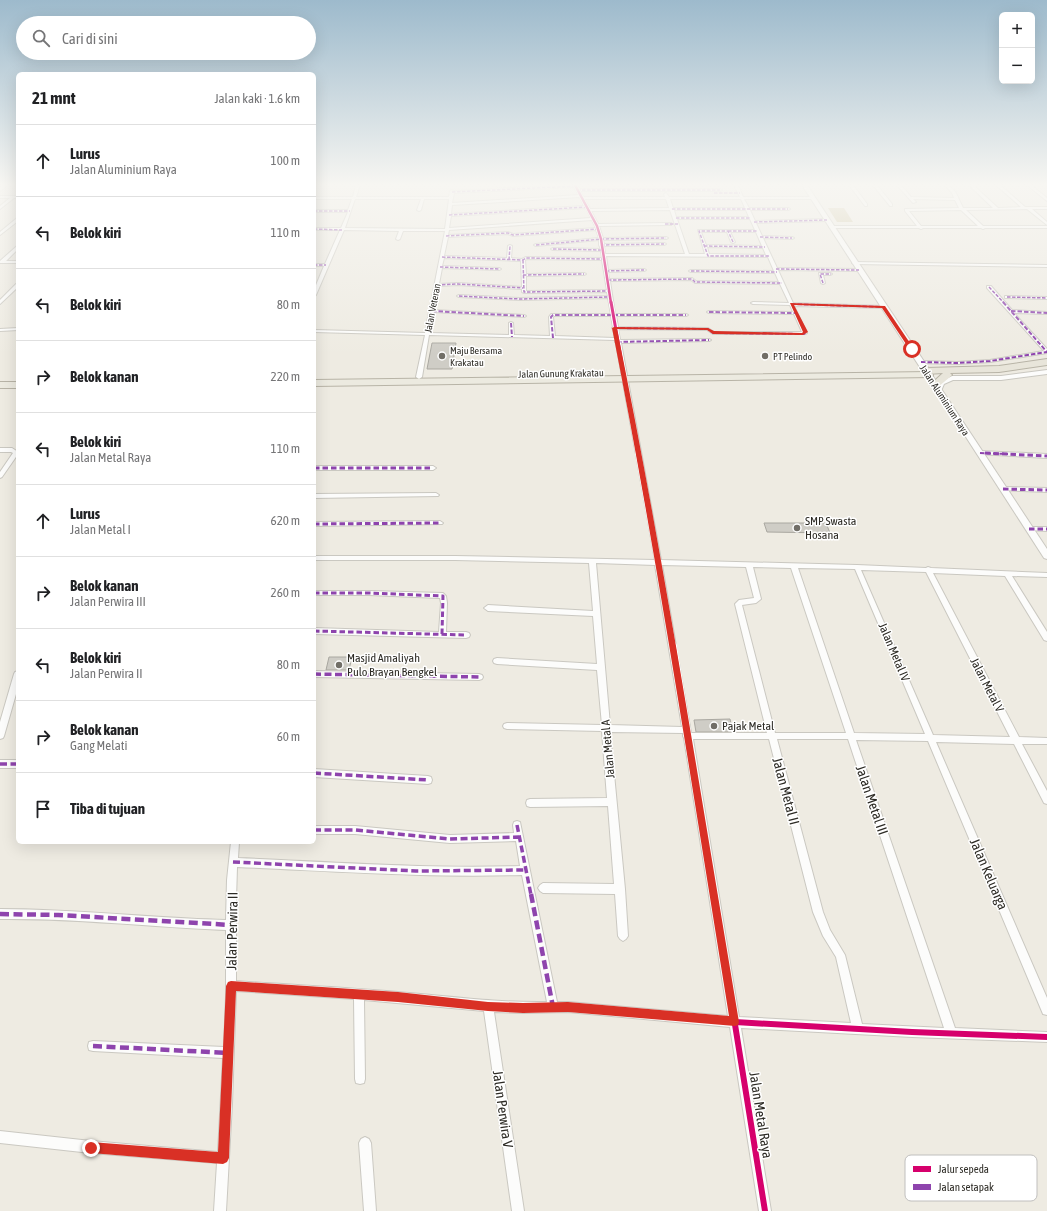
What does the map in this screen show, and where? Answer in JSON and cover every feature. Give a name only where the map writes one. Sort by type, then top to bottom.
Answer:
[{"type":"highway","points":[[924,368],[947,373],[999,369],[1047,362]]},
{"type":"highway","points":[[924,368],[947,373],[999,372],[1047,366]]},
{"type":"highway","name":"Jalan Gunung Krakatau","points":[[316,383],[624,377],[924,368]]},
{"type":"highway","points":[[937,387],[947,373]]},
{"type":"highway","name":"Jalan Gunung Krakatau","points":[[316,379],[419,377],[624,377]]},
{"type":"highway","points":[[0,385],[16,385]]},
{"type":"highway","points":[[0,389],[16,389]]},
{"type":"main road","name":"Jalan Aluminium Raya","points":[[841,242],[924,368]]},
{"type":"street","points":[[316,289],[337,242]]},
{"type":"street","name":"Jalan Veteran","points":[[419,377],[445,242]]},
{"type":"street","points":[[536,245],[574,242]]},
{"type":"street","points":[[601,242],[616,341],[624,377]]},
{"type":"street","points":[[683,242],[688,256]]},
{"type":"street","points":[[703,242],[708,256]]},
{"type":"street","points":[[614,328],[708,329],[713,333],[804,334],[806,332],[791,304],[777,270],[762,242]]},
{"type":"street","points":[[442,257],[523,260],[526,258],[603,252],[664,244]]},
{"type":"street","points":[[509,260],[510,246]]},
{"type":"street","points":[[704,246],[765,247]]},
{"type":"street","points":[[1,262],[16,249]]},
{"type":"street","points":[[553,250],[688,256],[770,256]]},
{"type":"street","points":[[523,260],[524,292],[609,291]]},
{"type":"street","points":[[1,262],[16,262]]},
{"type":"street","points":[[822,282],[819,275],[822,274],[885,264],[1047,267]]},
{"type":"street","points":[[316,265],[326,265]]},
{"type":"street","points":[[440,267],[499,269]]},
{"type":"street","points":[[691,271],[858,268]]},
{"type":"street","points":[[606,271],[644,270]]},
{"type":"street","points":[[523,274],[584,274]]},
{"type":"street","points":[[608,280],[692,279],[696,282],[782,283]]},
{"type":"street","points":[[436,285],[458,284],[523,288]]},
{"type":"street","points":[[0,303],[16,287]]},
{"type":"street","points":[[989,288],[1047,352]]},
{"type":"street","points":[[459,296],[520,299],[609,298]]},
{"type":"street","points":[[1007,297],[1047,298]]},
{"type":"street","points":[[753,302],[883,307]]},
{"type":"street","points":[[432,311],[524,316]]},
{"type":"street","points":[[1011,311],[1047,313]]},
{"type":"street","points":[[709,312],[795,312]]},
{"type":"street","points":[[553,338],[552,315],[686,315]]},
{"type":"street","points":[[511,323],[512,337]]},
{"type":"street","points":[[0,330],[16,330]]},
{"type":"street","points":[[316,330],[616,341],[709,340]]},
{"type":"street","points":[[924,368],[990,361],[1047,352]]},
{"type":"street","name":"Jalan Aluminium Raya","points":[[924,368],[1047,556]]},
{"type":"street","points":[[937,387],[952,378],[1001,378],[1047,372]]},
{"type":"street","name":"Jalan Metal Raya","points":[[624,377],[659,563],[765,1211]]},
{"type":"street","points":[[0,450],[12,450],[16,453],[0,476]]},
{"type":"street","points":[[980,453],[1047,456]]},
{"type":"street","points":[[316,468],[434,468]]},
{"type":"street","points":[[1003,489],[1047,490]]},
{"type":"street","points":[[316,496],[436,495]]},
{"type":"street","points":[[316,524],[440,523]]},
{"type":"street","points":[[1029,529],[1047,529]]},
{"type":"street","points":[[316,558],[458,558],[857,567],[1047,575]]},
{"type":"street","name":"Jalan Metal A","points":[[592,561],[623,936]]},
{"type":"street","name":"Jalan Metal II","points":[[749,565],[758,599],[754,601],[741,602],[738,606],[818,912],[826,933],[840,955],[858,1029]]},
{"type":"street","name":"Jalan Metal III","points":[[794,566],[951,1034]]},
{"type":"street","name":"Jalan Metal IV","points":[[857,567],[931,737]]},
{"type":"street","name":"Jalan Metal V","points":[[928,569],[1047,800]]},
{"type":"street","points":[[1007,573],[1047,638]]},
{"type":"street","points":[[316,593],[369,593],[443,596],[442,634]]},
{"type":"street","points":[[488,608],[596,614]]},
{"type":"street","points":[[316,631],[466,634]]},
{"type":"street","points":[[497,661],[600,667]]},
{"type":"street","points":[[316,674],[479,677]]},
{"type":"street","points":[[0,736],[16,681]]},
{"type":"street","points":[[507,726],[606,728],[772,736],[931,737],[1047,741]]},
{"type":"street","name":"Jalan Keluarga","points":[[931,737],[1047,1010]]},
{"type":"street","points":[[0,764],[16,764]]},
{"type":"street","points":[[316,773],[428,780]]},
{"type":"street","points":[[530,803],[612,802]]},
{"type":"street","points":[[517,825],[526,870],[560,1007]]},
{"type":"street","points":[[316,830],[355,830],[450,839],[519,837]]},
{"type":"street","name":"Jalan Perwira II","points":[[220,1211],[231,986],[231,925],[235,844]]},
{"type":"street","points":[[233,862],[416,871],[467,872],[526,870]]},
{"type":"street","points":[[543,888],[620,889]]},
{"type":"street","points":[[0,914],[49,914],[147,922],[231,925]]},
{"type":"street","points":[[231,986],[398,997],[488,1006],[523,1008],[560,1007],[735,1022],[951,1034],[1047,1037]]},
{"type":"street","points":[[359,995],[360,1079]]},
{"type":"street","name":"Jalan Perwira V","points":[[488,1006],[518,1211]]},
{"type":"street","points":[[93,1046],[228,1052]]},
{"type":"street","points":[[0,1137],[91,1148],[223,1158]]},
{"type":"street","points":[[365,1143],[370,1211]]},
{"type":"building","name":"Maju Bersama Krakatau","points":[[432,343],[456,343],[452,369],[427,369]]},
{"type":"building","name":"SMP Swasta Hosana","points":[[764,523],[826,523],[830,533],[767,532]]},
{"type":"building","name":"Masjid Amaliyah Pulo Brayan Bengkel","points":[[329,657],[352,657],[349,670],[326,670]]},
{"type":"building","name":"Pajak Metal","points":[[730,719],[733,732],[696,732],[694,720]]},
{"type":"marked path","points":[[536,245],[574,242]]},
{"type":"marked path","points":[[703,242],[708,256],[770,256]]},
{"type":"marked path","points":[[601,245],[664,244]]},
{"type":"marked path","points":[[509,260],[510,246]]},
{"type":"marked path","points":[[704,246],[765,247]]},
{"type":"marked path","points":[[553,249],[602,250]]},
{"type":"marked path","points":[[442,257],[523,260],[526,258],[604,259]]},
{"type":"marked path","points":[[523,260],[524,292],[609,291]]},
{"type":"marked path","points":[[316,265],[326,265]]},
{"type":"marked path","points":[[440,267],[499,269]]},
{"type":"marked path","points":[[776,269],[859,270]]},
{"type":"marked path","points":[[606,271],[644,270]]},
{"type":"marked path","points":[[691,271],[777,272]]},
{"type":"marked path","points":[[523,275],[584,274]]},
{"type":"marked path","points":[[823,283],[820,274],[831,274]]},
{"type":"marked path","points":[[608,280],[692,279],[695,282],[782,283]]},
{"type":"marked path","points":[[437,285],[458,284],[523,288]]},
{"type":"marked path","points":[[989,287],[1047,352]]},
{"type":"marked path","points":[[459,296],[520,299],[609,297]]},
{"type":"marked path","points":[[1007,297],[1047,298]]},
{"type":"marked path","points":[[791,304],[883,307]]},
{"type":"marked path","points":[[432,311],[524,316]]},
{"type":"marked path","points":[[1011,311],[1047,313]]},
{"type":"marked path","points":[[709,312],[795,313]]},
{"type":"marked path","points":[[553,338],[551,317],[553,315],[686,315]]},
{"type":"marked path","points":[[614,328],[708,329],[713,333],[804,334],[806,332],[799,319]]},
{"type":"marked path","points":[[511,323],[512,337]]},
{"type":"marked path","points":[[617,342],[709,340]]},
{"type":"marked path","points":[[921,362],[957,363],[990,361],[1047,352]]},
{"type":"marked path","points":[[980,453],[1047,456]]},
{"type":"marked path","points":[[316,468],[433,468]]},
{"type":"marked path","points":[[1003,489],[1047,490]]},
{"type":"marked path","points":[[316,524],[440,523]]},
{"type":"marked path","points":[[1029,529],[1047,529]]},
{"type":"marked path","points":[[316,593],[369,593],[443,596],[442,634]]},
{"type":"marked path","points":[[316,631],[466,635]]},
{"type":"marked path","points":[[316,674],[479,677]]},
{"type":"marked path","points":[[0,764],[16,764]]},
{"type":"marked path","points":[[316,773],[428,780]]},
{"type":"marked path","points":[[517,825],[553,1007]]},
{"type":"marked path","points":[[316,830],[355,830],[450,839],[519,837]]},
{"type":"marked path","points":[[233,862],[416,871],[526,870]]},
{"type":"marked path","points":[[0,914],[87,916],[173,923],[231,925]]},
{"type":"marked path","points":[[93,1046],[228,1053]]},
{"type":"cycle path","points":[[601,242],[686,723],[765,1211]]},
{"type":"cycle path","points":[[231,986],[398,997],[488,1006],[523,1008],[568,1007],[735,1022],[912,1032],[1047,1037]]},
{"type":"place","name":"Maju Bersama Krakatau","points":[[442,356]]},
{"type":"place","name":"PT Pelindo","points":[[765,356]]},
{"type":"place","name":"SMP Swasta Hosana","points":[[797,528]]},
{"type":"place","name":"Masjid Amaliyah Pulo Brayan Bengkel","points":[[339,665]]},
{"type":"place","name":"Pajak Metal","points":[[714,726]]},
{"type":"route","points":[[91,1148],[223,1158],[231,1015],[231,986],[398,997],[488,1006],[523,1008],[568,1007],[735,1022],[659,563],[635,430],[614,328],[708,329],[713,333],[803,334],[806,332],[791,304],[883,307],[912,349]]}]
